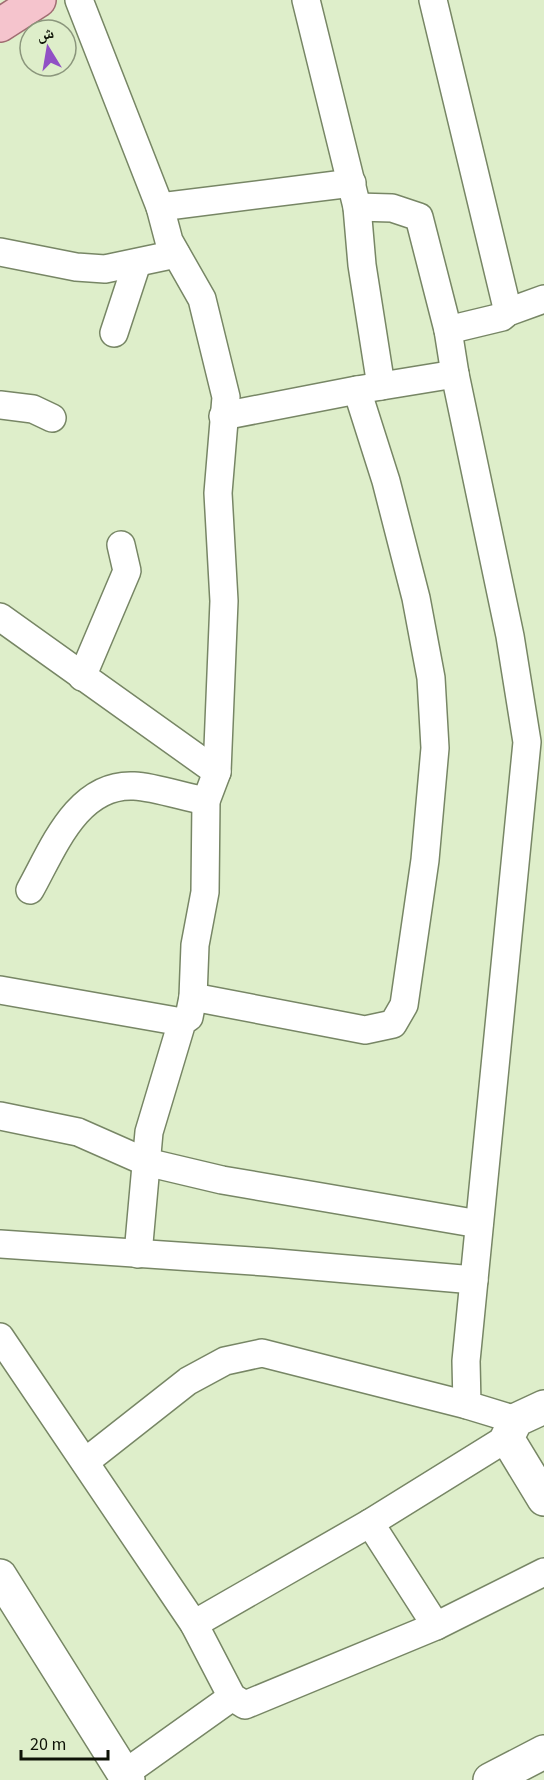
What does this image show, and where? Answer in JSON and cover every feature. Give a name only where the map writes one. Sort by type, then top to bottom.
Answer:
[{"type":"main road","points":[[0,25],[39,0]]},
{"type":"street","points":[[79,0],[160,207],[170,241],[202,299],[226,397],[218,493],[224,601],[217,772],[206,801],[205,892],[195,945],[193,997],[189,1017],[182,1023],[148,1132],[138,1254]]},
{"type":"street","points":[[193,997],[365,1030],[393,1024],[404,1005],[425,860],[435,748],[431,678],[416,598],[386,481],[369,388],[362,266],[354,195],[306,0]]},
{"type":"street","points":[[433,0],[507,312]]},
{"type":"street","points":[[160,207],[354,195],[419,217],[448,330],[455,374],[508,625],[527,742],[466,1361],[467,1405]]},
{"type":"street","points":[[0,252],[76,267],[105,269],[176,254]]},
{"type":"street","points":[[114,333],[137,263]]},
{"type":"street","points":[[448,330],[502,317],[507,312],[544,299]]},
{"type":"street","points":[[223,416],[455,374]]},
{"type":"street","points":[[0,405],[33,409],[52,418]]},
{"type":"street","points":[[82,677],[127,572],[121,544]]},
{"type":"street","points":[[0,617],[217,772]]},
{"type":"street","points":[[30,890],[79,809],[103,790],[134,786],[206,801]]},
{"type":"street","points":[[0,990],[182,1023]]},
{"type":"street","points":[[0,1116],[78,1132],[146,1162],[222,1180],[479,1224]]},
{"type":"street","points":[[0,1244],[266,1262],[474,1280]]},
{"type":"street","points":[[0,1337],[194,1624],[231,1697],[245,1705],[436,1626],[544,1572]]},
{"type":"street","points":[[85,1462],[188,1381],[225,1360],[262,1353],[467,1405],[522,1422]]},
{"type":"street","points":[[522,1422],[544,1499]]},
{"type":"street","points":[[194,1624],[370,1523],[522,1422]]},
{"type":"street","points":[[370,1523],[436,1626]]},
{"type":"street","points":[[0,1576],[126,1777],[231,1697]]},
{"type":"street","points":[[490,1780],[544,1752]]}]
